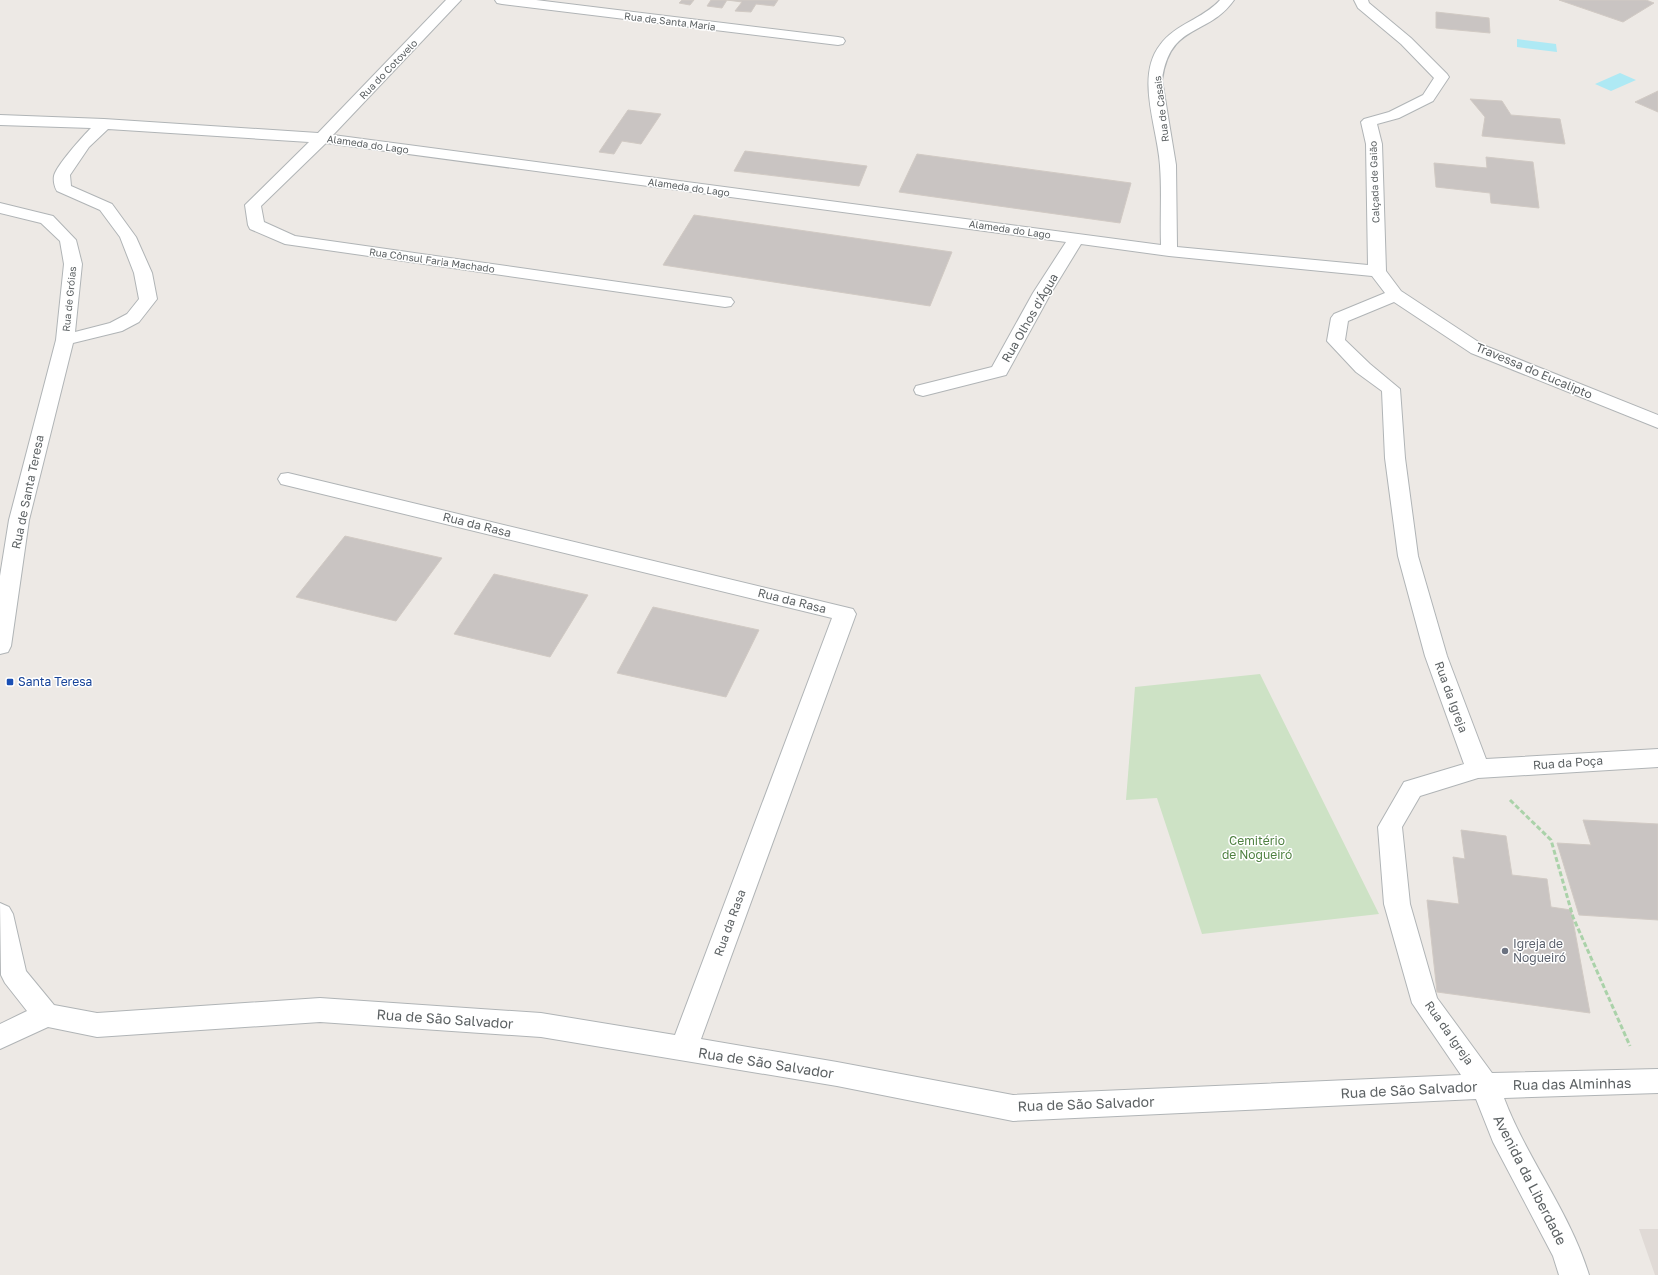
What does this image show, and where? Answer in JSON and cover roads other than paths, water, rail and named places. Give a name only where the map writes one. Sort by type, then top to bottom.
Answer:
[{"type":"street","name":"Rua do Cotovelo","points":[[322,138],[454,0]]},
{"type":"street","name":"Rua de Santa Maria","points":[[502,0],[838,41]]},
{"type":"street","name":"Rua de Casais","points":[[1169,251],[1168,165],[1155,80],[1156,67],[1162,51],[1171,40],[1217,12],[1226,0]]},
{"type":"street","name":"Calçada de Gaião","points":[[1361,0],[1363,5],[1406,41],[1442,77],[1428,98],[1394,115],[1369,122],[1374,144],[1377,271]]},
{"type":"street","name":"Alameda do Lago","points":[[0,120],[104,124],[322,138],[1169,251],[1377,271]]},
{"type":"street","points":[[65,340],[116,327],[134,318],[148,299],[143,273],[128,236],[106,207],[64,188],[62,174],[84,144],[104,124]]},
{"type":"street","name":"Rua Cônsul Faria Machado","points":[[322,138],[253,205],[256,225],[291,240],[726,302]]},
{"type":"street","name":"Rua de Gróias","points":[[0,208],[47,219],[68,240],[74,264],[65,340]]},
{"type":"street","name":"Rua Olhos d'Água","points":[[923,390],[999,371],[1042,293],[1077,238]]},
{"type":"street","points":[[1377,271],[1395,296]]},
{"type":"street","name":"Travessa do Eucalipto","points":[[1395,296],[1477,349],[1658,422]]},
{"type":"street","name":"Rua da Igreja","points":[[1395,296],[1340,318],[1336,341],[1363,368],[1392,389],[1395,458],[1408,556],[1436,656],[1478,769],[1412,790],[1390,827],[1398,904],[1426,1003],[1485,1086]]},
{"type":"street","name":"Rua de Santa Teresa","points":[[0,646],[19,520],[65,340]]},
{"type":"street","name":"Rua da Rasa","points":[[288,479],[845,614],[684,1049]]},
{"type":"street","name":"Rua da Poça","points":[[1478,769],[1658,758]]},
{"type":"street","points":[[0,914],[7,980],[46,1015],[0,1037]]},
{"type":"street","name":"Rua de São Salvador","points":[[46,1015],[98,1025],[320,1010],[541,1025],[837,1074],[1013,1108],[1485,1086]]},
{"type":"street","name":"Rua das Alminhas","points":[[1485,1086],[1652,1081]]},
{"type":"street","name":"Avenida da Liberdade","points":[[1485,1086],[1504,1133],[1566,1252],[1574,1275]]},
{"type":"water","points":[[1517,39],[1556,44],[1557,52],[1517,47]]},
{"type":"water","points":[[1620,73],[1636,80],[1611,91],[1595,84]]},
{"type":"place","name":"Santa Teresa","points":[[10,682]]},
{"type":"place","name":"Igreja de Nogueiró","points":[[1505,951]]},
{"type":"park label","name":"Cemitério de Nogueiró","points":[[1257,848]]}]
